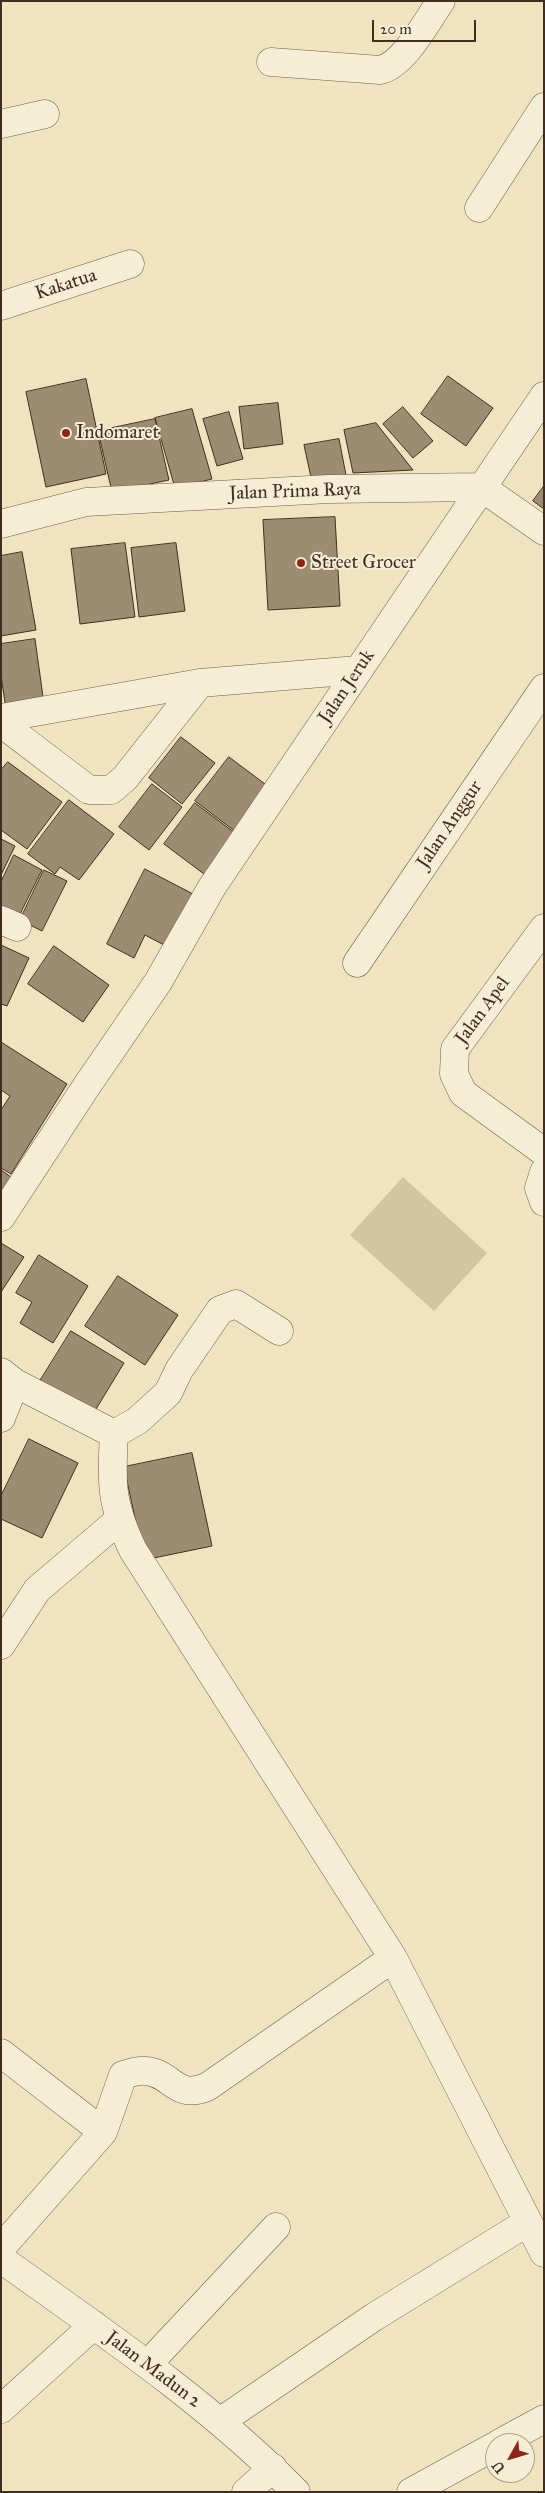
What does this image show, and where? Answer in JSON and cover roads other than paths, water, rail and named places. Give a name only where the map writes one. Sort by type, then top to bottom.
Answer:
[{"type":"street","points":[[271,62],[388,69],[401,58],[441,1]]},
{"type":"street","points":[[479,208],[544,107]]},
{"type":"street","points":[[1,124],[45,114]]},
{"type":"street","name":"Kakatua","points":[[1,306],[130,264]]},
{"type":"street","points":[[544,396],[482,486],[544,531]]},
{"type":"street","name":"Jalan Prima Raya","points":[[1,524],[86,502],[329,489],[482,486]]},
{"type":"street","name":"Jalan Jeruk","points":[[1,1216],[158,982],[212,887],[482,486]]},
{"type":"street","points":[[1,718],[200,683],[358,670]]},
{"type":"street","points":[[1,723],[89,790],[111,790],[125,778],[200,683]]},
{"type":"street","name":"Jalan Anggur","points":[[357,962],[544,688]]},
{"type":"street","name":"Jalan Apel","points":[[544,928],[455,1049],[454,1074],[463,1093],[544,1152]]},
{"type":"street","points":[[544,1172],[539,1188],[544,1202]]},
{"type":"street","points":[[114,1434],[138,1421],[168,1393],[179,1370],[220,1310],[236,1304],[279,1331]]},
{"type":"street","points":[[1,1418],[8,1377],[114,1434]]},
{"type":"street","points":[[114,1434],[111,1482],[119,1520],[133,1550],[393,1958],[544,2253]]},
{"type":"street","points":[[1,1645],[37,1590],[119,1520]]},
{"type":"street","points":[[1,2248],[103,2132],[123,2075],[137,2071],[149,2071],[185,2091],[196,2092],[207,2087],[393,1958]]},
{"type":"street","points":[[1,2053],[103,2132]]},
{"type":"street","points":[[222,2421],[374,2317],[528,2222]]},
{"type":"street","points":[[148,2364],[276,2227]]},
{"type":"street","name":"Jalan Madun 2","points":[[1,2259],[148,2364],[222,2421],[296,2492]]},
{"type":"street","points":[[1,2409],[94,2325]]},
{"type":"street","points":[[518,2433],[544,2419]]},
{"type":"street","points":[[411,2492],[485,2451]]},
{"type":"street","points":[[246,2492],[273,2468]]},
{"type":"place","name":"Indomaret","points":[[66,433]]},
{"type":"place","name":"Street Grocer","points":[[301,563]]}]
